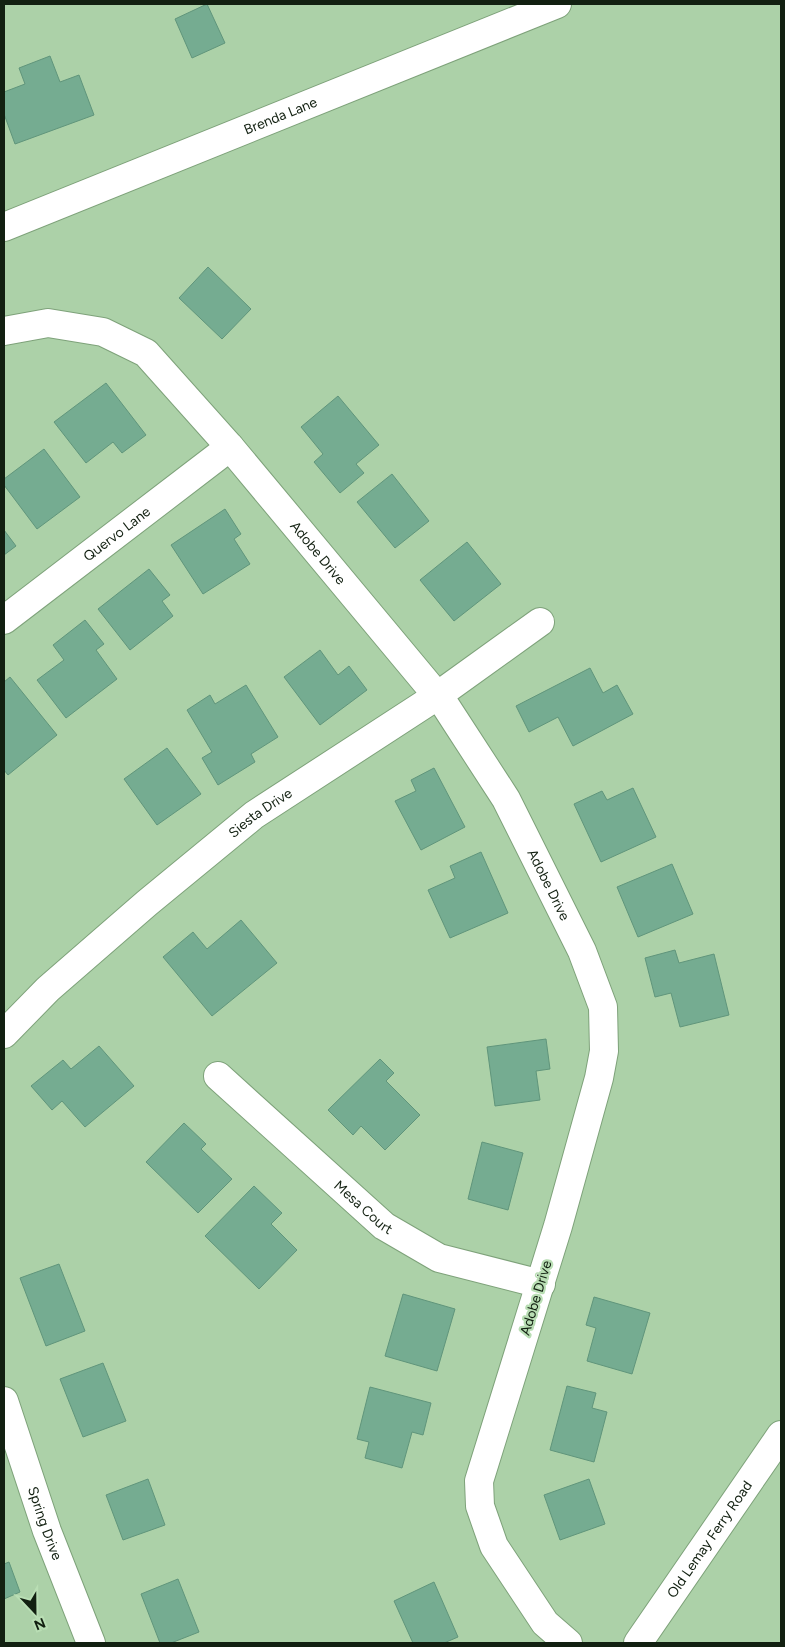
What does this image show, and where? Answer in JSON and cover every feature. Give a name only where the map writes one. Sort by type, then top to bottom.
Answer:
[{"type":"street","name":"Brenda Lane","points":[[4,227],[557,4]]},
{"type":"street","name":"Adobe Drive","points":[[4,332],[48,323],[103,332],[146,353],[230,447],[437,696],[506,799],[582,952],[603,1007],[604,1051],[599,1078],[540,1284],[480,1481],[480,1506],[494,1546],[545,1623],[568,1643]]},
{"type":"street","name":"Quervo Lane","points":[[4,620],[230,447]]},
{"type":"street","name":"Siesta Drive","points":[[4,1034],[55,983],[147,903],[254,816],[437,696],[540,622]]},
{"type":"street","name":"Mesa Court","points":[[218,1076],[384,1226],[439,1258],[540,1284]]},
{"type":"street","name":"Spring Drive","points":[[4,1401],[47,1531],[91,1643]]},
{"type":"street","name":"Old Lemay Ferry Road","points":[[638,1643],[781,1435]]},
{"type":"building","points":[[207,4],[225,43],[192,58],[175,19]]},
{"type":"building","points":[[50,56],[60,82],[79,75],[94,115],[15,144],[4,114],[4,92],[25,84],[19,68]]},
{"type":"building","points":[[208,267],[251,309],[222,339],[179,298]]},
{"type":"building","points":[[106,383],[146,435],[122,453],[113,442],[86,463],[54,422]]},
{"type":"building","points":[[338,396],[379,445],[356,464],[364,473],[340,493],[314,462],[323,454],[301,427]]},
{"type":"building","points":[[44,449],[80,497],[37,529],[4,485],[4,479]]},
{"type":"building","points":[[392,474],[429,521],[395,548],[357,502]]},
{"type":"building","points":[[225,509],[241,534],[234,539],[250,564],[203,594],[171,545]]},
{"type":"building","points":[[4,530],[16,546],[4,555]]},
{"type":"building","points":[[467,542],[501,584],[454,621],[420,580]]},
{"type":"building","points":[[149,569],[170,595],[162,601],[173,616],[130,650],[98,609]]},
{"type":"building","points":[[85,620],[104,644],[96,650],[117,679],[66,718],[37,680],[64,660],[53,645]]},
{"type":"building","points":[[320,650],[338,675],[349,666],[367,690],[320,725],[284,677]]},
{"type":"building","points":[[590,668],[603,693],[617,685],[633,714],[573,746],[558,717],[529,732],[516,706]]},
{"type":"building","points":[[10,677],[57,735],[8,775],[4,770],[4,682]]},
{"type":"building","points":[[246,685],[278,737],[251,754],[255,762],[218,785],[202,758],[212,752],[187,710],[210,695],[215,704]]},
{"type":"building","points":[[167,748],[201,794],[157,825],[124,779]]},
{"type":"building","points":[[434,768],[465,827],[421,850],[395,801],[416,791],[411,780]]},
{"type":"building","points":[[633,788],[656,837],[601,862],[574,804],[602,791],[607,800]]},
{"type":"building","points":[[481,852],[508,913],[450,938],[428,890],[455,878],[450,866]]},
{"type":"building","points":[[672,864],[693,914],[638,937],[617,887]]},
{"type":"building","points":[[241,920],[277,963],[212,1016],[163,957],[193,932],[207,949]]},
{"type":"building","points":[[675,950],[679,963],[714,954],[729,1015],[680,1027],[671,993],[655,997],[645,958]]},
{"type":"building","points":[[546,1039],[550,1069],[536,1071],[540,1100],[495,1106],[487,1047]]},
{"type":"building","points":[[99,1046],[134,1086],[85,1127],[62,1101],[52,1110],[31,1086],[63,1060],[71,1069]]},
{"type":"building","points":[[380,1059],[394,1073],[386,1081],[420,1115],[385,1150],[361,1126],[353,1135],[328,1110]]},
{"type":"building","points":[[184,1123],[206,1144],[201,1149],[232,1179],[198,1213],[146,1162]]},
{"type":"building","points":[[482,1142],[523,1153],[508,1210],[468,1199]]},
{"type":"building","points":[[254,1186],[282,1213],[271,1224],[297,1250],[259,1289],[205,1236]]},
{"type":"building","points":[[59,1264],[85,1331],[46,1346],[20,1278]]},
{"type":"building","points":[[403,1294],[455,1309],[437,1371],[385,1356]]},
{"type":"building","points":[[594,1297],[650,1313],[632,1374],[587,1361],[596,1328],[586,1325]]},
{"type":"building","points":[[103,1363],[126,1421],[83,1437],[60,1379]]},
{"type":"building","points":[[567,1386],[596,1393],[592,1408],[607,1412],[594,1462],[550,1450]]},
{"type":"building","points":[[370,1387],[431,1403],[423,1435],[412,1432],[402,1468],[365,1458],[369,1442],[357,1439]]},
{"type":"building","points":[[148,1479],[165,1525],[123,1540],[106,1495]]},
{"type":"building","points":[[589,1479],[605,1524],[560,1540],[544,1495]]},
{"type":"building","points":[[9,1562],[20,1592],[4,1599],[4,1564]]},
{"type":"building","points":[[178,1579],[199,1632],[171,1643],[160,1643],[141,1594]]},
{"type":"building","points":[[434,1582],[458,1637],[444,1643],[413,1643],[394,1601]]}]
